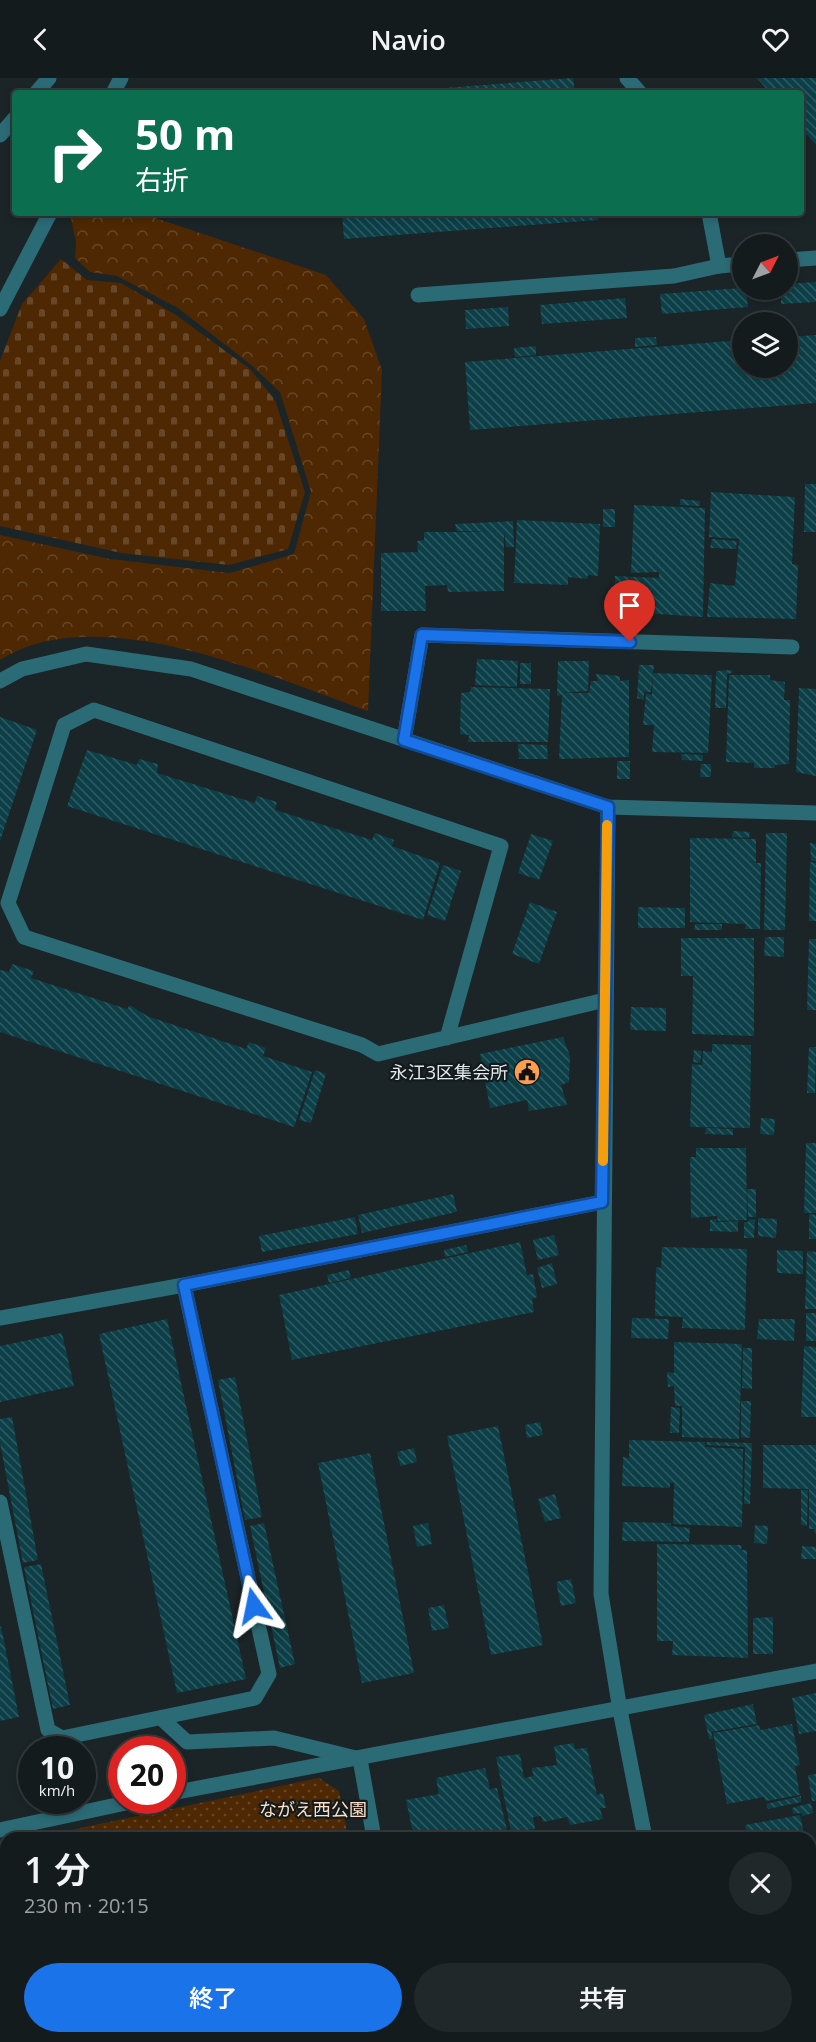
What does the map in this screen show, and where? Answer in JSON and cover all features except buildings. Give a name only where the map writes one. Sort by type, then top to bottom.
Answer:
[{"type":"street","points":[[39,90],[49,78]]},
{"type":"street","points":[[627,78],[637,90]]},
{"type":"street","points":[[0,135],[12,121]]},
{"type":"street","points":[[0,309],[48,216]]},
{"type":"street","points":[[710,216],[719,266]]},
{"type":"street","points":[[798,259],[816,258]]},
{"type":"street","points":[[418,295],[674,276],[732,265]]},
{"type":"street","points":[[404,740],[422,635],[792,647]]},
{"type":"street","points":[[0,681],[22,669],[86,654],[191,669],[608,807],[816,813]]},
{"type":"street","points":[[447,1038],[501,846],[94,710],[64,725],[8,903],[24,937],[362,1045],[378,1054],[447,1038],[605,1000]]},
{"type":"street","points":[[608,807],[602,1202],[601,1594],[620,1710],[644,1832]]},
{"type":"street","points":[[0,1318],[184,1285],[602,1202]]},
{"type":"street","points":[[0,1502],[48,1730],[62,1738],[255,1698],[269,1674],[184,1285]]},
{"type":"street","points":[[186,1790],[620,1710],[816,1671]]},
{"type":"street","points":[[161,1718],[187,1742],[274,1738],[360,1759]]},
{"type":"street","points":[[360,1759],[373,1832]]},
{"type":"street","points":[[0,1830],[108,1807]]},
{"type":"green space","points":[[71,216],[149,216],[326,275],[364,319],[382,370],[368,711],[234,663],[184,649],[133,640],[85,637],[40,643],[0,660],[0,535],[110,559],[230,573],[294,554],[311,492],[280,392],[250,364],[178,308],[117,276],[90,272],[75,258],[76,242]]},
{"type":"green space","points":[[61,259],[87,280],[121,283],[176,315],[250,369],[275,400],[305,492],[288,549],[229,565],[121,553],[0,526],[0,361],[22,304]]},
{"type":"green space","name":"ながえ西公園","points":[[319,1778],[339,1791],[347,1832],[61,1832],[147,1814],[186,1814],[186,1806]]},
{"type":"slow traffic","points":[[603,1161],[607,825]]},
{"type":"place","name":"永江3区集会所","points":[[527,1072]]},
{"type":"route","points":[[254,1606],[184,1285],[602,1202],[608,807],[404,740],[422,635],[630,642]]}]
